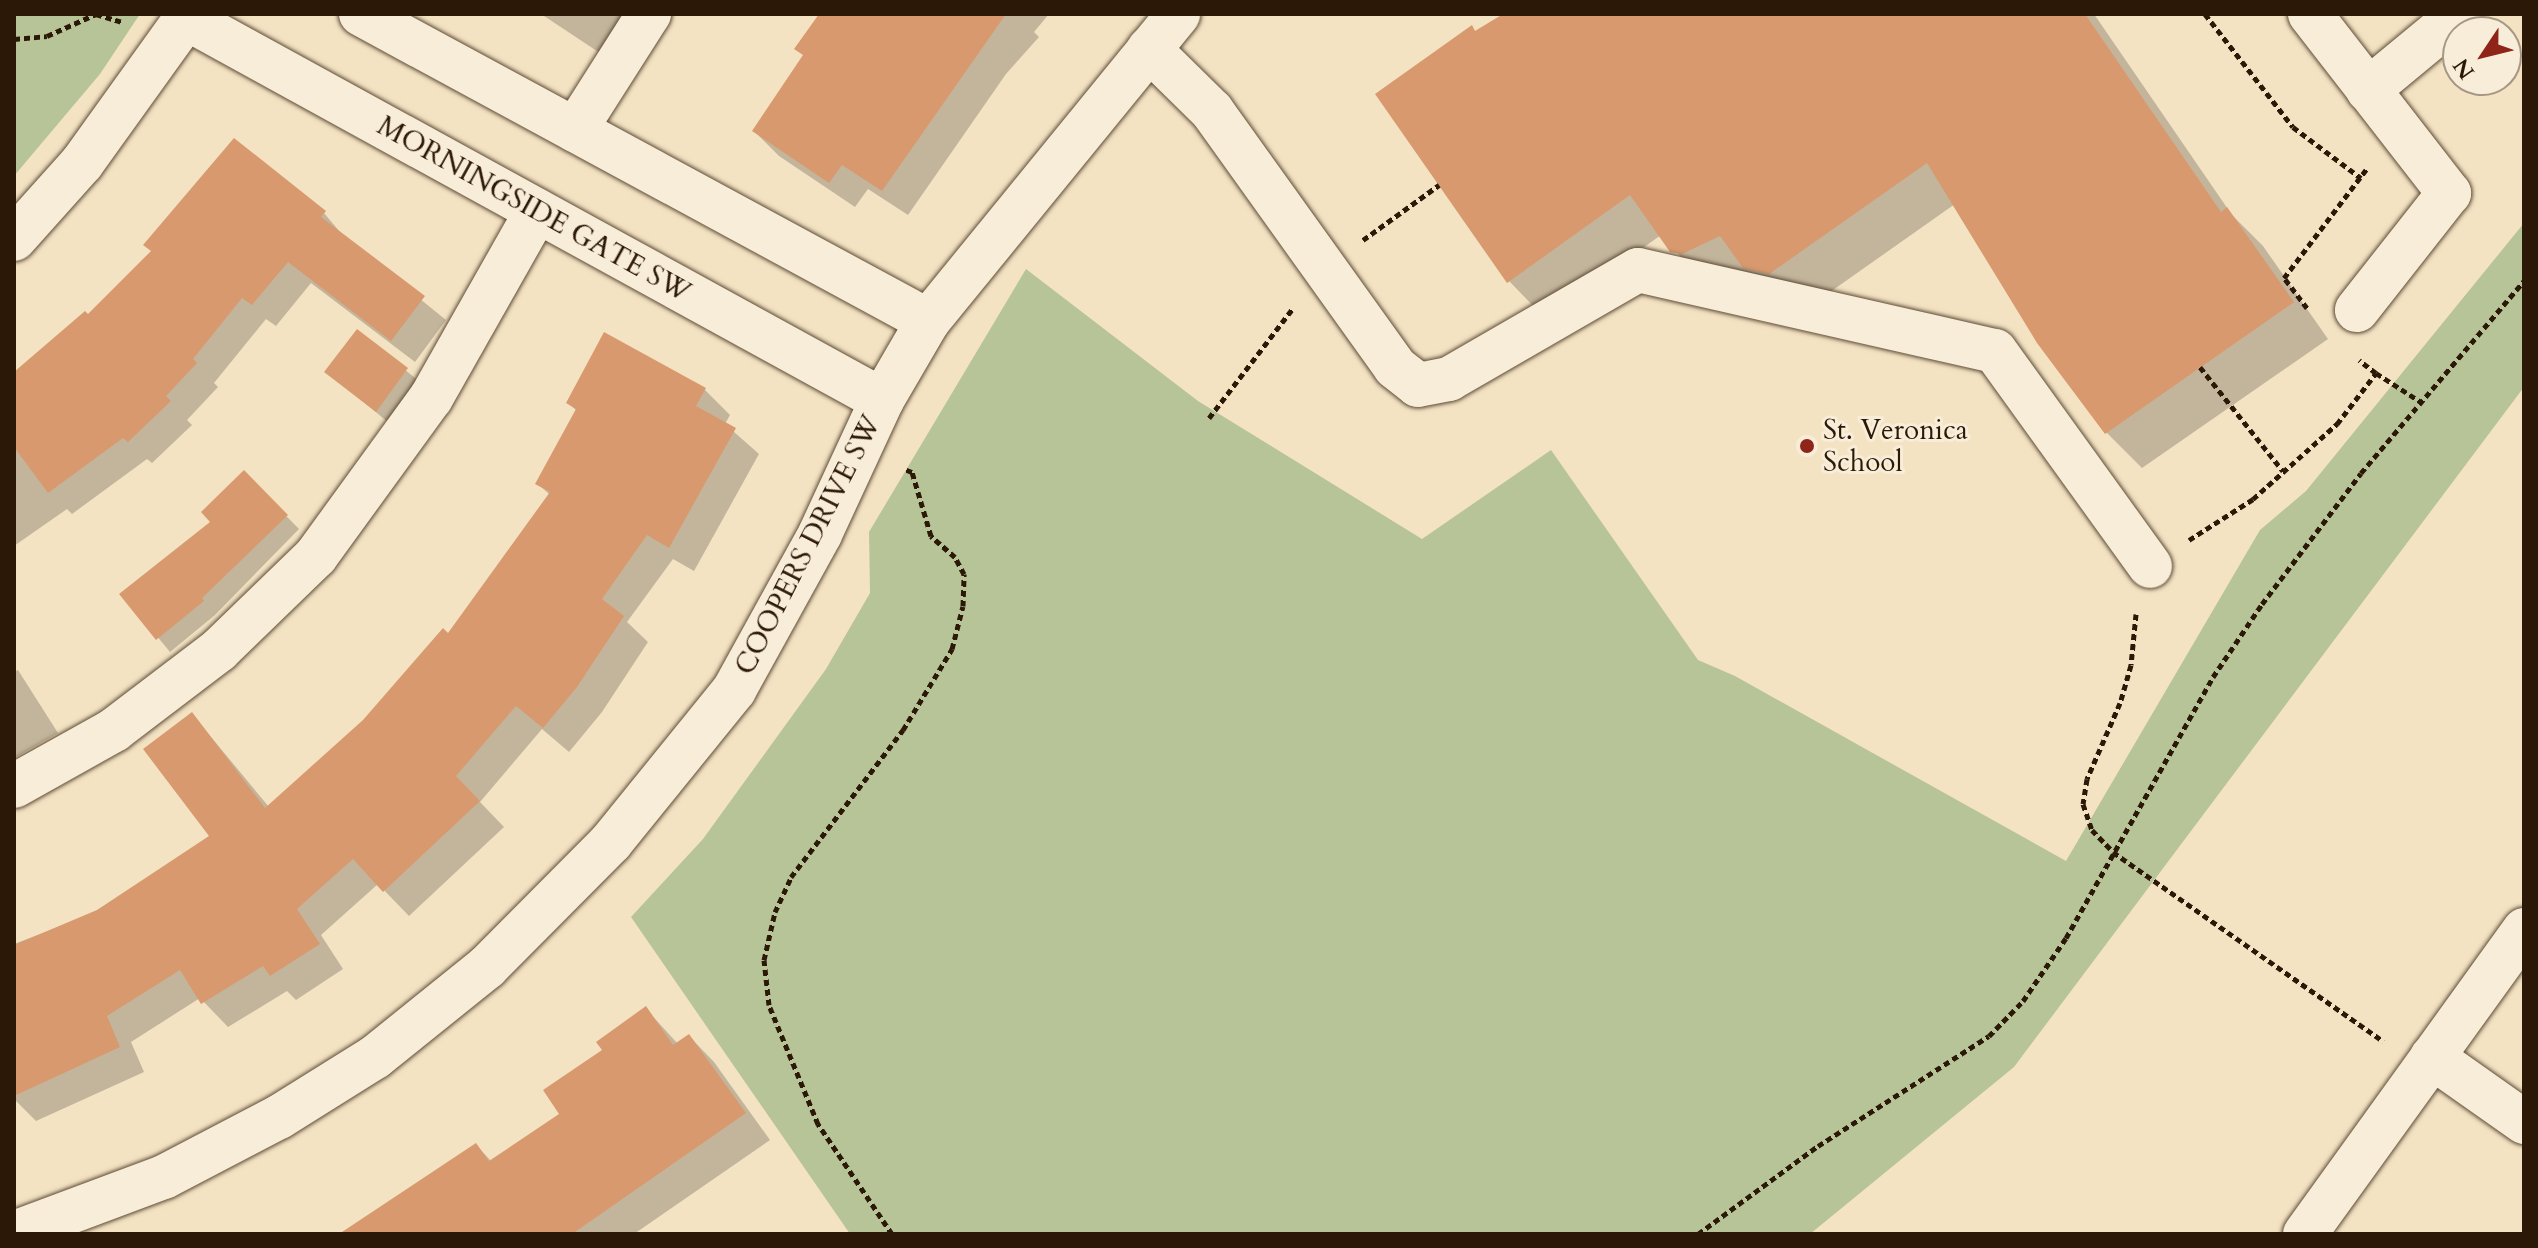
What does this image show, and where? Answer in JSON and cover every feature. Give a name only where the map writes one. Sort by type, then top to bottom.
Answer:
[{"type":"street","points":[[361,14],[928,321]]},
{"type":"street","points":[[575,130],[649,14]]},
{"type":"street","name":"COOPERS DRIVE SW","points":[[14,1233],[164,1177],[279,1117],[375,1057],[487,967],[611,842],[734,690],[820,534],[882,400],[928,321],[1178,14]]},
{"type":"street","points":[[2310,14],[2449,193],[2357,310]]},
{"type":"street","points":[[2368,90],[2460,14]]},
{"type":"street","points":[[14,239],[82,163],[188,16]]},
{"type":"street","name":"MORNINGSIDE GATE SW","points":[[188,16],[882,400]]},
{"type":"street","points":[[1149,49],[1212,111],[1395,367],[1418,385],[1449,379],[1638,270],[1995,351],[2150,566]]},
{"type":"street","points":[[14,786],[114,730],[208,659],[316,556],[431,398],[537,211]]},
{"type":"street","points":[[2305,1234],[2524,930]]},
{"type":"street","points":[[2428,1063],[2524,1122]]},
{"type":"path","points":[[14,39],[47,36],[96,14]]},
{"type":"path","points":[[2205,14],[2293,127],[2361,178],[2284,278],[2313,315]]},
{"type":"path","points":[[1698,1234],[1818,1146],[1989,1036],[2032,988],[2213,677],[2361,473],[2524,281]]},
{"type":"path","points":[[2354,357],[2421,402]]},
{"type":"path","points":[[2200,367],[2283,471]]},
{"type":"path","points":[[2376,373],[2337,424],[2253,499],[2150,566],[2137,601],[2128,678],[2083,804],[2092,830],[2113,852],[2428,1063]]},
{"type":"path","points":[[858,451],[912,472],[931,536],[955,557],[964,574],[963,606],[952,649],[903,730],[791,877],[775,912],[764,960],[769,1005],[818,1124],[892,1234]]},
{"type":"green space","points":[[14,14],[140,14],[100,74],[14,176]]},
{"type":"green space","points":[[2524,223],[2524,387],[2014,1067],[1810,1234],[850,1234],[631,917],[703,839],[826,669],[870,593],[869,532],[1026,269],[1198,401],[1422,539],[1551,450],[1698,660],[1735,676],[2066,861],[2260,530],[2306,491]]},
{"type":"building","points":[[819,14],[1006,14],[882,191],[842,165],[829,183],[752,131],[803,55],[794,49]]},
{"type":"building","points":[[1503,14],[2085,14],[2221,212],[2227,207],[2294,302],[2105,434],[2037,343],[1927,163],[1769,274],[1743,268],[1720,236],[1682,254],[1670,252],[1630,195],[1507,283],[1375,94],[1472,25],[1475,31]]},
{"type":"building","points":[[234,138],[326,211],[321,217],[425,296],[391,341],[288,262],[252,305],[242,298],[193,359],[197,363],[166,396],[171,401],[128,442],[123,438],[48,493],[14,447],[14,372],[85,311],[88,314],[151,251],[143,245]]},
{"type":"building","points":[[357,329],[408,368],[376,412],[324,372]]},
{"type":"building","points":[[604,332],[706,388],[696,406],[736,428],[669,548],[647,535],[602,599],[624,616],[577,687],[543,728],[516,706],[456,776],[480,801],[383,892],[353,859],[297,909],[320,944],[270,976],[263,966],[201,1004],[180,970],[107,1016],[120,1047],[14,1096],[14,945],[97,910],[209,836],[143,749],[192,712],[265,808],[363,720],[443,628],[448,633],[550,492],[535,484],[576,409],[566,403]]},
{"type":"building","points":[[244,470],[288,515],[202,598],[204,601],[156,640],[119,594],[210,522],[201,512]]},
{"type":"building","points":[[646,1006],[673,1045],[689,1034],[746,1113],[572,1234],[339,1234],[476,1143],[489,1161],[559,1114],[543,1090],[602,1050],[596,1042]]},
{"type":"place","name":"St. Veronica School","points":[[1807,446]]}]
